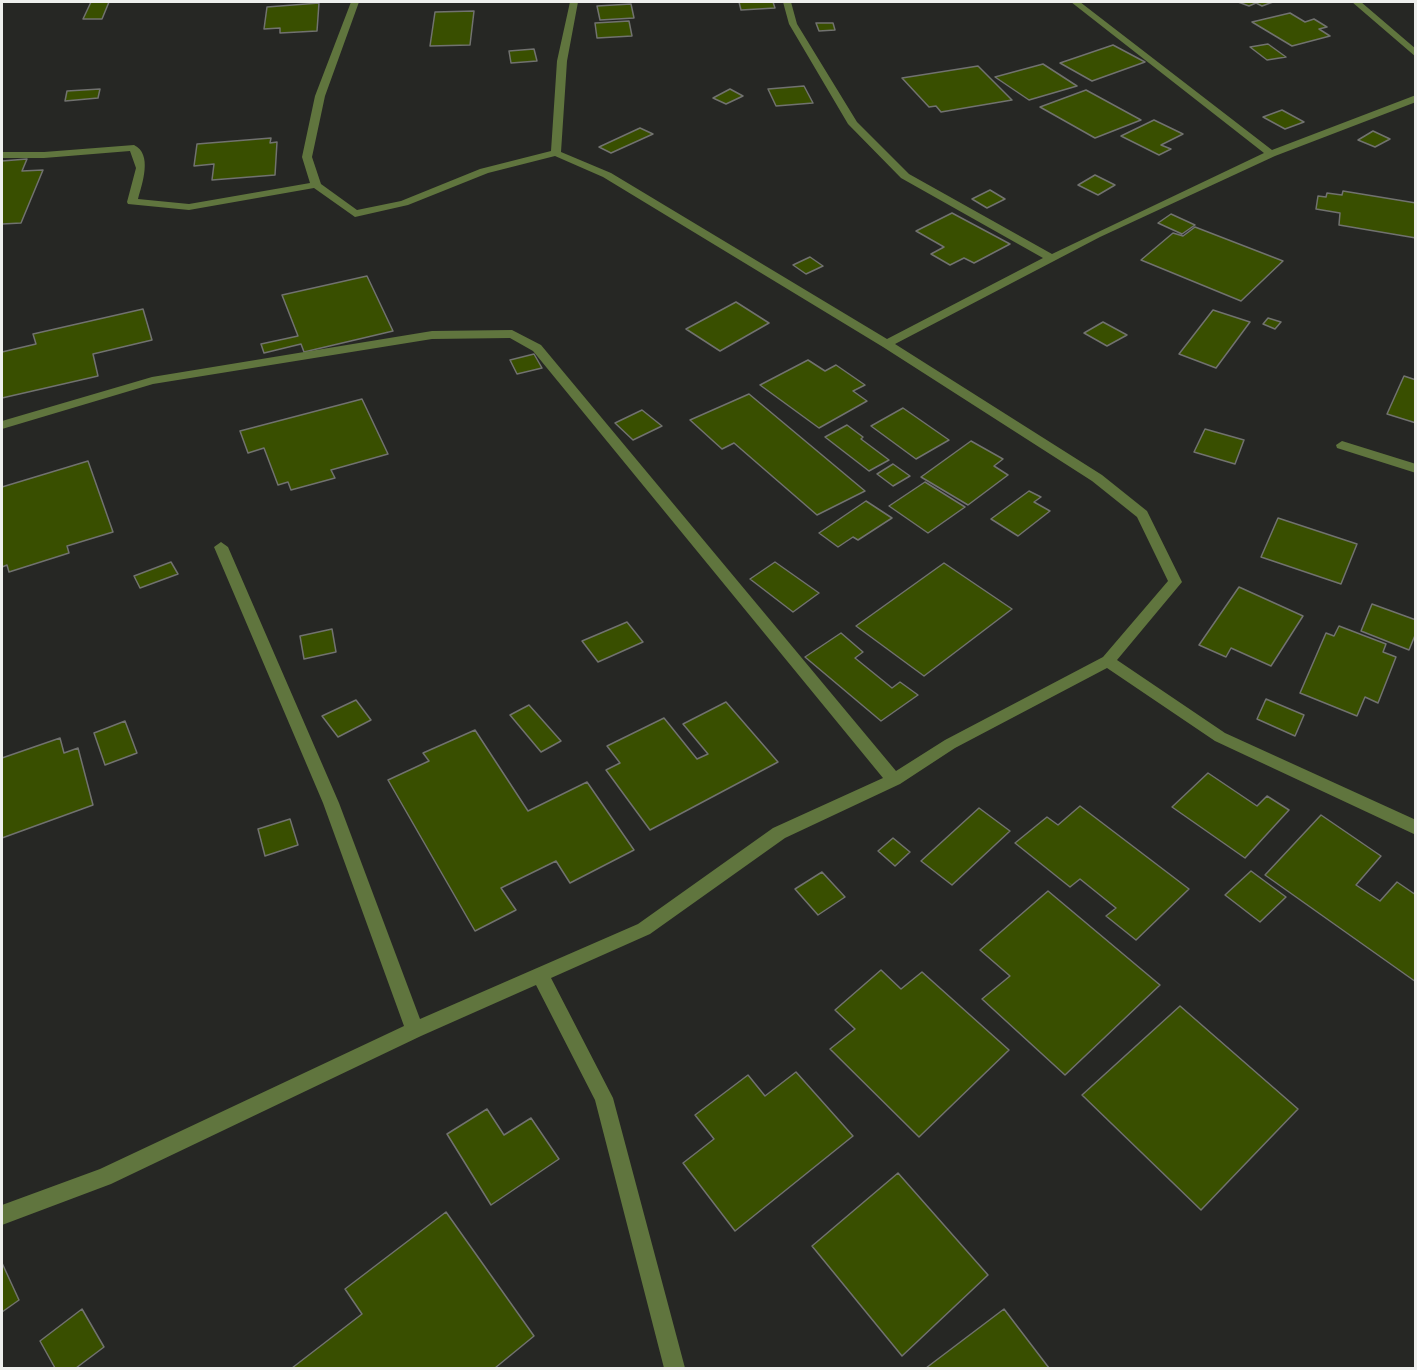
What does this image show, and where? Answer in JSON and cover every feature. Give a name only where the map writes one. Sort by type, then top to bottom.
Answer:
[{"type":"street","points":[[2,1215],[104,1177],[415,1030],[644,929],[779,833],[894,780],[950,744],[1108,661],[1175,582],[1142,514],[1097,478],[887,344],[608,175],[556,153],[484,171],[404,203],[355,214],[316,185],[307,157],[320,96],[355,2]]},
{"type":"street","points":[[556,153],[562,61],[574,2]]},
{"type":"street","points":[[787,2],[793,24],[853,124],[905,176],[1053,259]]},
{"type":"street","points":[[1075,2],[1271,154]]},
{"type":"street","points":[[1356,2],[1416,54]]},
{"type":"street","points":[[887,344],[1096,235],[1271,154],[1416,98]]},
{"type":"street","points":[[2,155],[44,155],[134,148],[141,168],[132,202],[189,207],[316,185]]},
{"type":"street","points":[[2,425],[152,381],[432,335],[512,334],[537,348],[894,780]]},
{"type":"street","points":[[1342,446],[1416,469]]},
{"type":"street","points":[[221,547],[331,802],[415,1030]]},
{"type":"street","points":[[1108,661],[1220,737],[1416,828]]},
{"type":"street","points":[[540,974],[604,1098],[675,1368]]},
{"type":"building","points":[[91,2],[109,2],[102,19],[83,19]]},
{"type":"building","points":[[739,2],[773,2],[775,8],[741,10]]},
{"type":"building","points":[[1238,2],[1273,2],[1262,6],[1256,3],[1249,6]]},
{"type":"building","points":[[319,3],[317,31],[280,33],[280,28],[264,29],[267,7]]},
{"type":"building","points":[[631,4],[634,18],[600,20],[597,6]]},
{"type":"building","points":[[474,11],[470,45],[430,46],[435,12]]},
{"type":"building","points":[[1290,13],[1305,22],[1314,19],[1327,27],[1319,29],[1330,36],[1292,46],[1252,22]]},
{"type":"building","points":[[629,21],[632,36],[597,38],[595,23]]},
{"type":"building","points":[[816,23],[833,23],[835,30],[819,31]]},
{"type":"building","points":[[1268,44],[1286,57],[1267,60],[1250,47]]},
{"type":"building","points":[[1113,45],[1145,62],[1092,81],[1060,63]]},
{"type":"building","points":[[534,49],[537,61],[511,63],[509,51]]},
{"type":"building","points":[[1043,64],[1077,86],[1029,100],[995,77]]},
{"type":"building","points":[[978,66],[1012,100],[941,112],[936,106],[929,107],[902,78]]},
{"type":"building","points":[[804,86],[813,103],[776,106],[768,89]]},
{"type":"building","points":[[100,89],[98,98],[65,101],[67,91]]},
{"type":"building","points":[[730,89],[743,96],[726,104],[713,98]]},
{"type":"building","points":[[1086,90],[1141,120],[1095,138],[1040,107]]},
{"type":"building","points":[[1282,110],[1304,122],[1285,129],[1263,117]]},
{"type":"building","points":[[1154,120],[1183,134],[1161,145],[1171,149],[1159,155],[1121,136]]},
{"type":"building","points":[[640,128],[653,134],[611,153],[599,147]]},
{"type":"building","points":[[1373,131],[1390,139],[1375,147],[1358,140]]},
{"type":"building","points":[[271,138],[270,143],[277,142],[275,175],[212,180],[214,164],[194,166],[197,144]]},
{"type":"building","points":[[27,159],[22,171],[43,170],[21,223],[2,224],[2,161]]},
{"type":"building","points":[[1095,175],[1115,185],[1098,195],[1078,185]]},
{"type":"building","points":[[990,190],[1005,199],[987,208],[972,199]]},
{"type":"building","points":[[1343,191],[1416,203],[1416,238],[1339,225],[1340,213],[1316,209],[1318,196],[1326,197],[1327,193],[1342,195]]},
{"type":"building","points":[[952,213],[1010,244],[974,263],[964,258],[950,265],[931,254],[944,247],[916,231]]},
{"type":"building","points":[[1171,214],[1195,225],[1182,234],[1158,223]]},
{"type":"building","points":[[1195,227],[1283,261],[1241,301],[1141,260],[1173,233],[1183,236]]},
{"type":"building","points":[[810,257],[823,266],[806,274],[793,265]]},
{"type":"building","points":[[367,276],[393,331],[304,352],[301,344],[264,353],[261,344],[298,336],[282,295]]},
{"type":"building","points":[[736,302],[769,323],[720,351],[686,329]]},
{"type":"building","points":[[143,309],[152,340],[93,354],[98,376],[2,398],[2,352],[36,344],[33,334]]},
{"type":"building","points":[[1213,310],[1250,322],[1216,368],[1179,354]]},
{"type":"building","points":[[1268,318],[1281,322],[1275,329],[1263,324]]},
{"type":"building","points":[[1103,322],[1127,335],[1107,346],[1084,333]]},
{"type":"building","points":[[534,354],[542,368],[517,374],[510,360]]},
{"type":"building","points":[[808,360],[825,371],[836,365],[865,385],[853,391],[867,401],[819,428],[760,385]]},
{"type":"building","points":[[1404,376],[1416,380],[1416,423],[1387,414]]},
{"type":"building","points":[[749,394],[865,491],[817,515],[734,443],[722,449],[690,420]]},
{"type":"building","points":[[362,399],[388,454],[331,470],[335,478],[291,490],[288,482],[278,485],[264,448],[248,453],[240,431]]},
{"type":"building","points":[[903,408],[949,440],[916,459],[871,426]]},
{"type":"building","points":[[642,410],[662,426],[633,440],[615,423]]},
{"type":"building","points":[[847,425],[889,460],[869,471],[825,437]]},
{"type":"building","points":[[1205,429],[1244,440],[1235,464],[1194,452]]},
{"type":"building","points":[[971,441],[1003,459],[994,466],[1008,475],[968,505],[921,477]]},
{"type":"building","points":[[88,461],[113,532],[67,546],[69,553],[9,572],[7,565],[2,567],[2,487]]},
{"type":"building","points":[[893,464],[910,476],[893,486],[877,474]]},
{"type":"building","points":[[925,482],[965,507],[928,533],[889,506]]},
{"type":"building","points":[[1029,491],[1041,497],[1034,502],[1050,511],[1018,536],[991,519]]},
{"type":"building","points":[[866,501],[892,518],[858,540],[853,537],[838,547],[819,533]]},
{"type":"building","points":[[1278,518],[1357,544],[1341,584],[1261,557]]},
{"type":"building","points":[[171,562],[178,574],[140,588],[134,576]]},
{"type":"building","points":[[775,562],[819,593],[793,612],[750,579]]},
{"type":"building","points":[[944,563],[1012,609],[924,676],[856,626]]},
{"type":"building","points":[[1239,587],[1303,616],[1271,666],[1231,648],[1226,657],[1199,645]]},
{"type":"building","points":[[1372,604],[1416,620],[1416,633],[1409,650],[1361,631]]},
{"type":"building","points":[[627,622],[643,642],[598,662],[582,641]]},
{"type":"building","points":[[1339,626],[1386,644],[1383,652],[1396,657],[1378,703],[1365,697],[1357,716],[1300,693],[1326,633],[1334,636]]},
{"type":"building","points":[[332,629],[336,652],[304,659],[300,636]]},
{"type":"building","points":[[841,633],[863,652],[855,658],[892,688],[900,682],[918,695],[881,721],[805,657]]},
{"type":"building","points":[[1266,699],[1304,715],[1295,736],[1257,719]]},
{"type":"building","points":[[356,700],[371,720],[338,737],[322,716]]},
{"type":"building","points":[[726,702],[778,762],[650,830],[606,770],[620,763],[607,746],[664,718],[697,759],[708,754],[683,724]]},
{"type":"building","points":[[529,705],[561,741],[541,752],[510,715]]},
{"type":"building","points":[[125,721],[137,753],[105,765],[94,733]]},
{"type":"building","points":[[475,730],[528,811],[587,782],[634,850],[570,883],[556,861],[501,888],[516,910],[475,931],[388,780],[429,761],[423,753]]},
{"type":"building","points":[[60,738],[64,753],[78,748],[93,805],[2,838],[2,758]]},
{"type":"building","points":[[1208,773],[1257,806],[1267,796],[1289,810],[1245,858],[1172,807]]},
{"type":"building","points":[[1080,806],[1189,889],[1136,940],[1106,916],[1116,908],[1080,879],[1070,887],[1015,843],[1047,817],[1058,825]]},
{"type":"building","points":[[979,808],[1010,831],[952,885],[921,861]]},
{"type":"building","points":[[1321,815],[1381,856],[1356,885],[1380,901],[1397,882],[1416,895],[1416,982],[1265,875]]},
{"type":"building","points":[[290,819],[298,845],[265,856],[258,829]]},
{"type":"building","points":[[893,838],[910,852],[895,866],[878,851]]},
{"type":"building","points":[[1251,871],[1286,897],[1260,922],[1225,895]]},
{"type":"building","points":[[822,872],[845,897],[818,915],[795,889]]},
{"type":"building","points":[[1048,891],[1160,985],[1065,1075],[982,999],[1010,976],[980,950]]},
{"type":"building","points":[[881,970],[901,989],[922,972],[1009,1050],[919,1137],[830,1049],[855,1029],[835,1010]]},
{"type":"building","points":[[1180,1006],[1298,1109],[1201,1210],[1082,1095]]},
{"type":"building","points":[[796,1072],[853,1136],[735,1231],[683,1163],[714,1139],[695,1115],[748,1075],[765,1096]]},
{"type":"building","points":[[487,1109],[504,1135],[531,1118],[559,1159],[491,1205],[447,1134]]},
{"type":"building","points":[[898,1173],[988,1275],[902,1356],[812,1246]]},
{"type":"building","points":[[446,1212],[534,1336],[495,1368],[292,1368],[362,1314],[345,1289]]},
{"type":"building","points":[[2,1263],[19,1300],[2,1312]]},
{"type":"building","points":[[82,1309],[104,1347],[76,1368],[55,1368],[40,1341]]},
{"type":"building","points":[[1004,1309],[1049,1368],[926,1368]]}]
